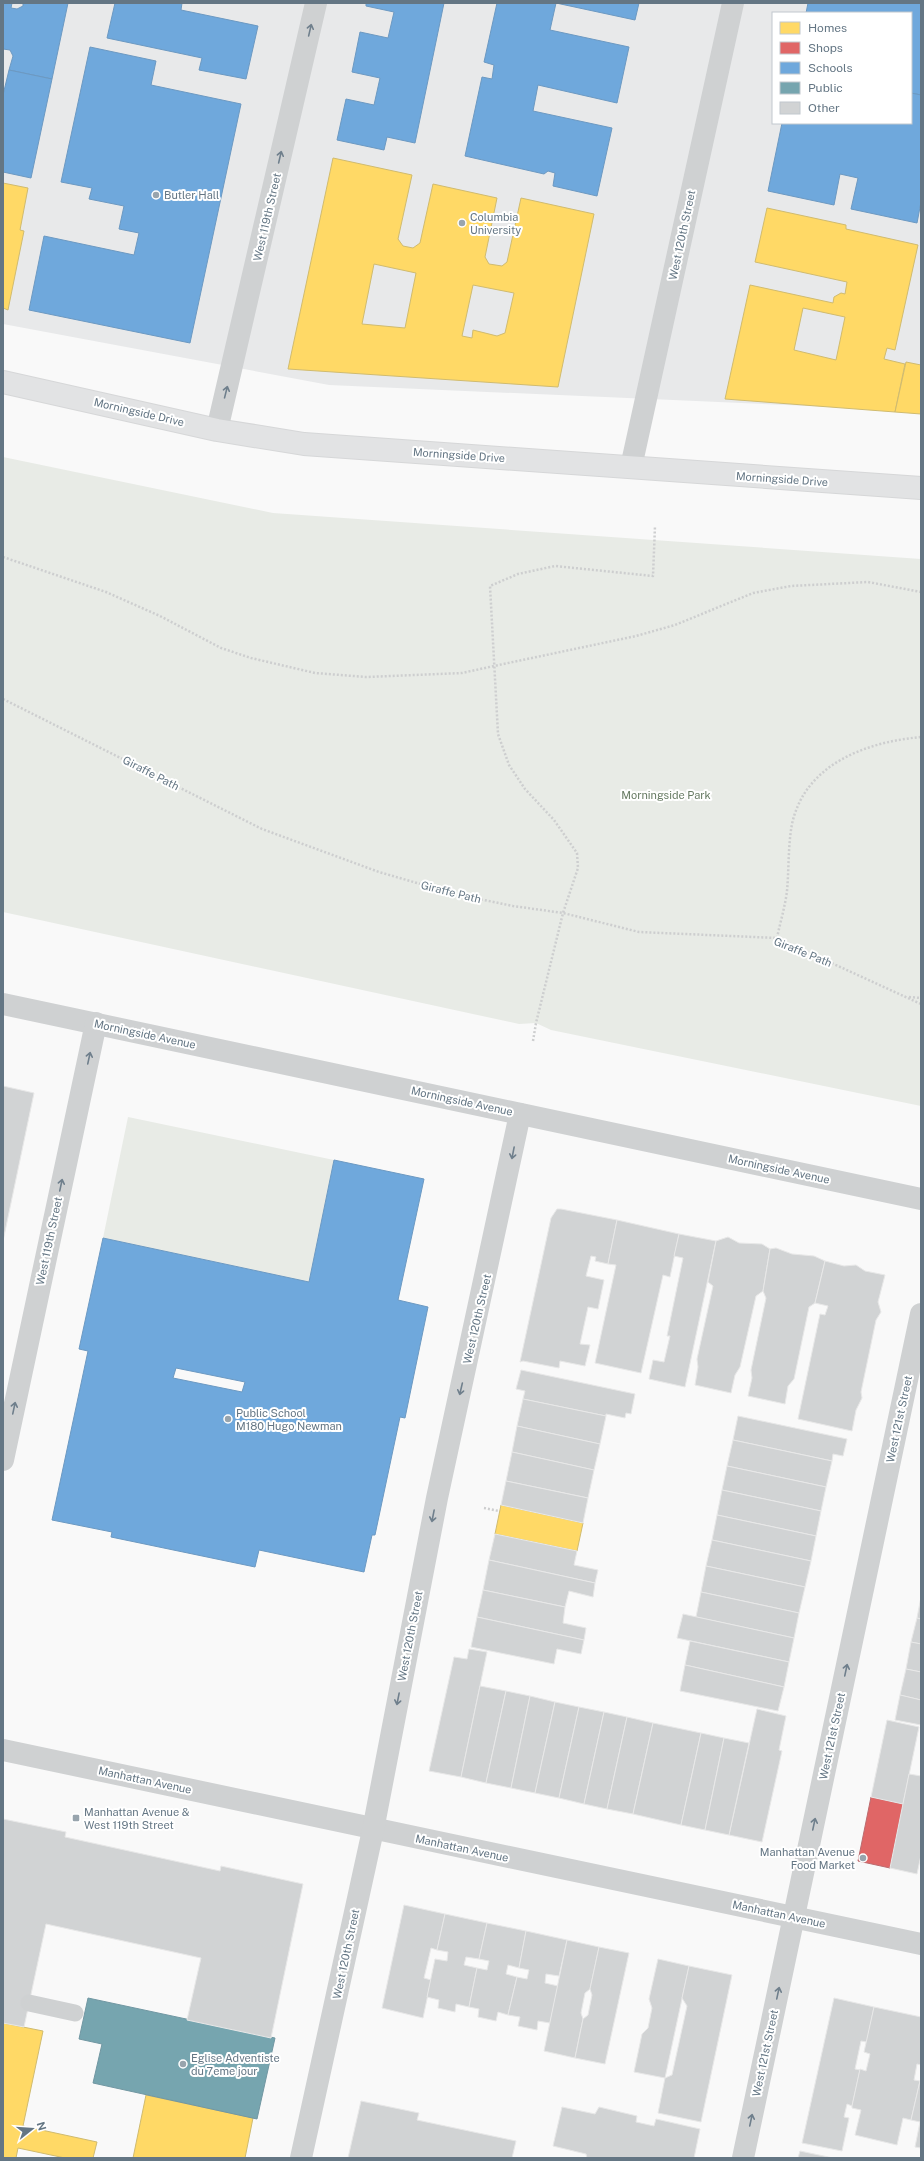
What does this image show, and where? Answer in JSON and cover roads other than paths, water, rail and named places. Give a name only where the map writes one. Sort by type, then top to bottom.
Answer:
[{"type":"street","name":"West 119th Street","points":[[217,430],[316,3]]},
{"type":"street","name":"West 120th Street","points":[[631,467],[733,3]]},
{"type":"street","name":"Morningside Drive","points":[[3,382],[217,430],[304,444],[921,488]]},
{"type":"street","name":"Morningside Avenue","points":[[3,1004],[921,1199]]},
{"type":"street","name":"West 119th Street","points":[[3,1460],[96,1023]]},
{"type":"street","name":"West 120th Street","points":[[301,2158],[373,1830],[437,1498],[520,1114]]},
{"type":"street","name":"West 121st Street","points":[[743,2158],[921,1314]]},
{"type":"street","name":"Manhattan Avenue","points":[[3,1750],[373,1830],[921,1944]]},
{"type":"lane","points":[[29,2003],[75,2013]]},
{"type":"place","name":"Butler Hall","points":[[156,195]]},
{"type":"place","name":"Columbia University","points":[[462,223]]},
{"type":"place","name":"Public School M180 Hugo Newman","points":[[228,1419]]},
{"type":"place","name":"Manhattan Avenue & West 119th Street","points":[[76,1818]]},
{"type":"place","name":"Manhattan Avenue Food Market","points":[[863,1858]]},
{"type":"place","name":"Eglise Adventiste du 7eme jour","points":[[183,2064]]},
{"type":"park label","name":"Morningside Park","points":[[666,795]]}]
